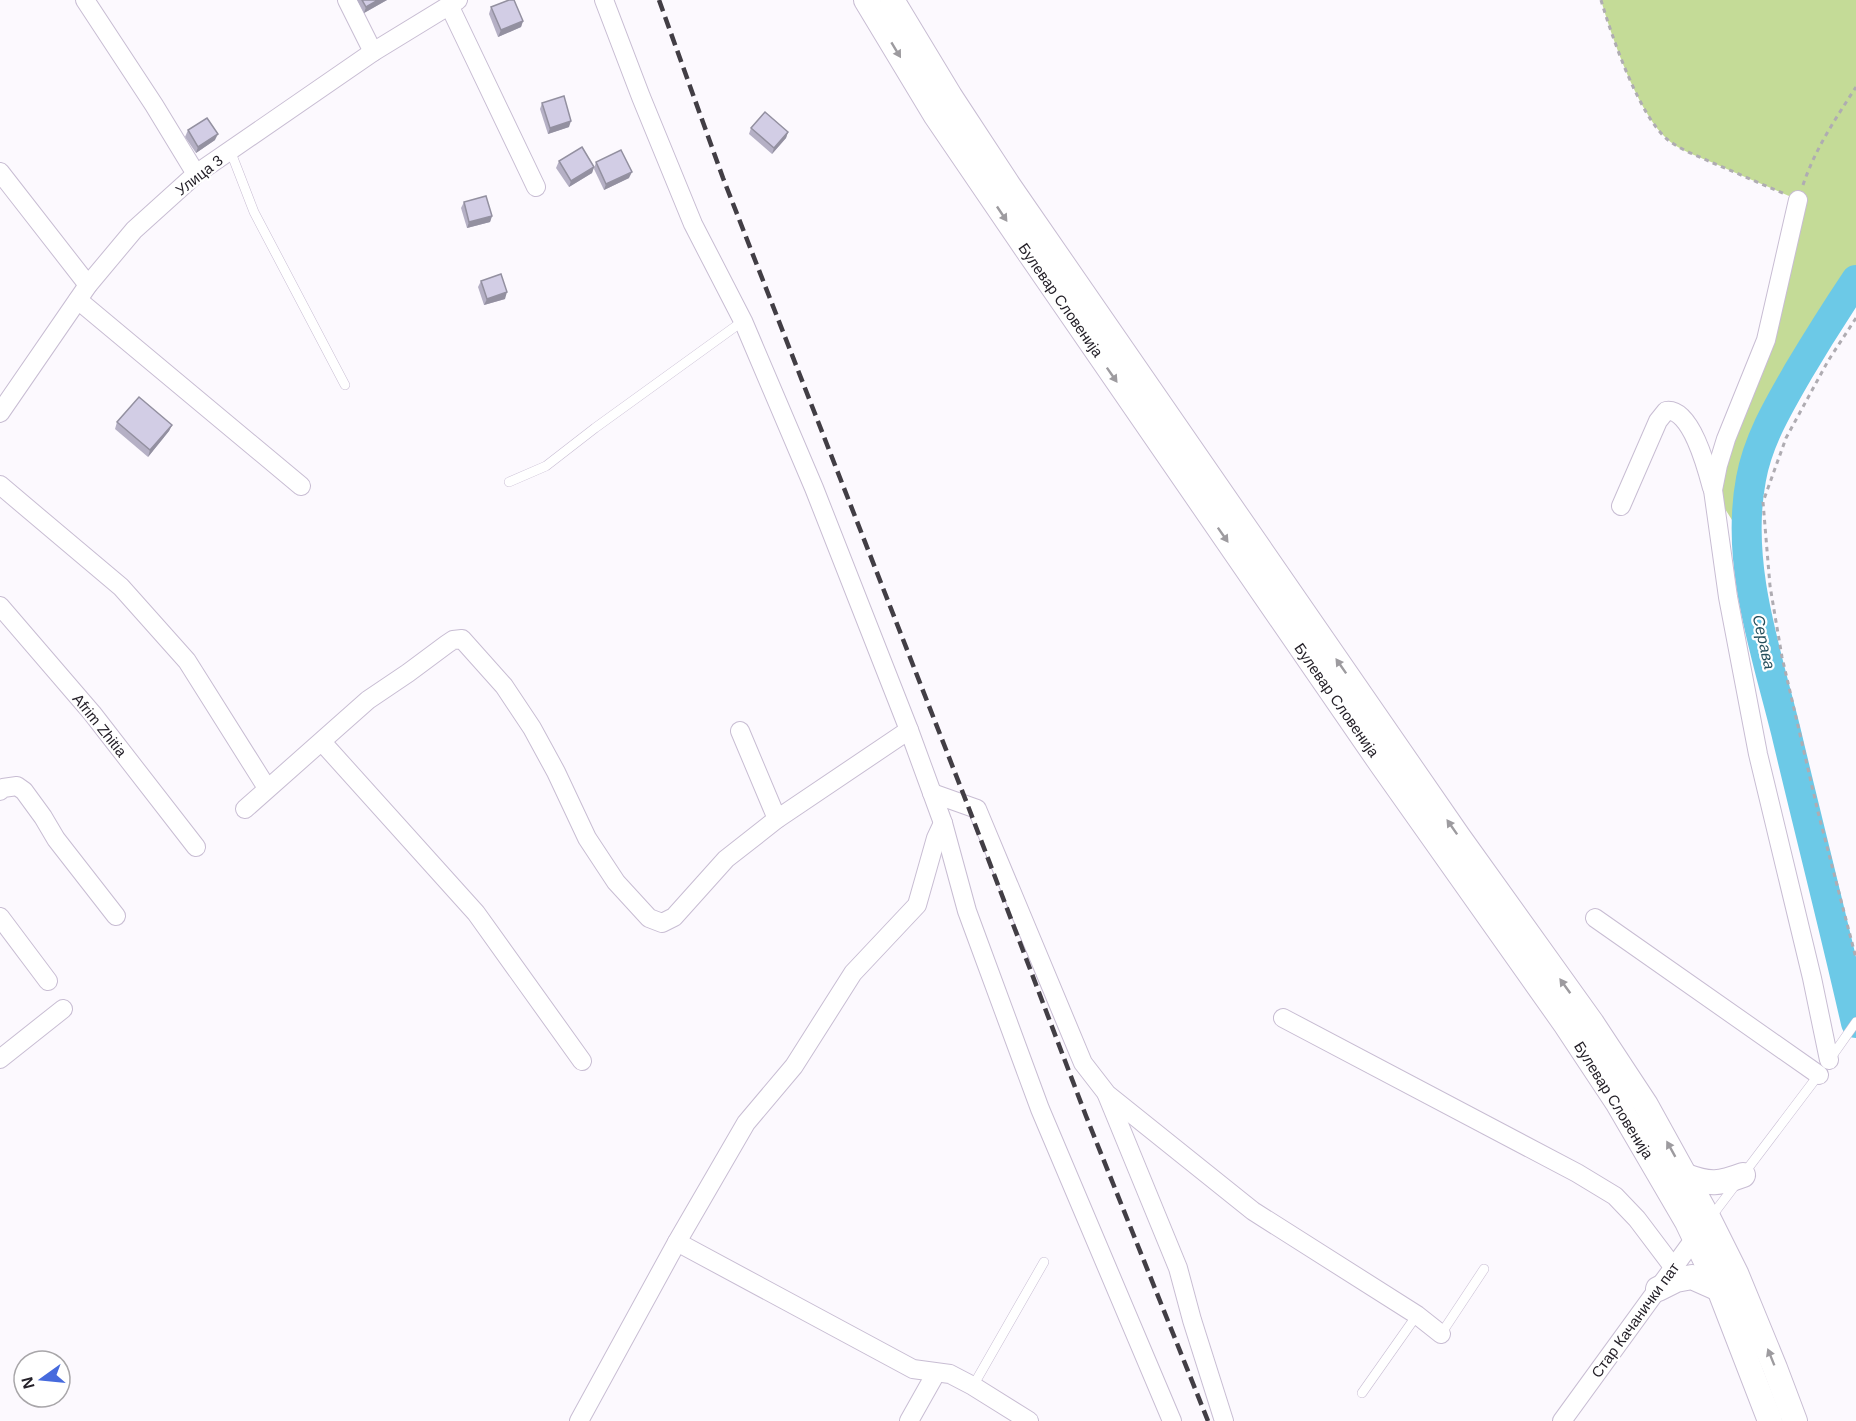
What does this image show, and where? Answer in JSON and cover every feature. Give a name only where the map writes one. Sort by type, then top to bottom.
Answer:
[{"type":"street","points":[[85,0],[196,174]]},
{"type":"street","points":[[347,0],[373,52]]},
{"type":"street","points":[[604,0],[693,224],[743,321],[797,447],[909,730],[943,823],[967,911],[1040,1109],[1172,1421]]},
{"type":"street","name":"Булевар Словенија","points":[[866,0],[936,117],[1028,252],[1382,765],[1592,1063],[1651,1158],[1788,1419]]},
{"type":"street","name":"Булевар Словенија","points":[[892,0],[950,96],[1009,186],[1458,836],[1592,1023],[1646,1105],[1710,1219],[1751,1309],[1788,1419]]},
{"type":"street","points":[[453,3],[536,187]]},
{"type":"street","name":"Улица 3","points":[[0,413],[83,292],[135,230],[196,174],[373,52],[453,3]]},
{"type":"street","points":[[0,172],[83,292],[301,486]]},
{"type":"street","points":[[1713,490],[1726,439],[1766,339],[1798,200]]},
{"type":"street","points":[[1621,506],[1662,414],[1671,410],[1678,413],[1690,428],[1713,490],[1728,597],[1756,742],[1812,978],[1824,1067]]},
{"type":"street","points":[[0,485],[121,587],[187,661],[267,788]]},
{"type":"street","name":"Afrim Zhitia","points":[[0,606],[92,713],[196,847]]},
{"type":"street","points":[[245,809],[380,690],[453,640],[462,639],[504,686],[532,728],[587,838],[616,882],[650,918],[662,923],[674,917],[726,859],[777,819],[909,730]]},
{"type":"street","points":[[740,731],[777,819]]},
{"type":"street","points":[[322,742],[476,913],[582,1060]]},
{"type":"street","points":[[0,791],[3,788],[17,786],[24,791],[44,817],[56,838],[116,916]]},
{"type":"street","points":[[932,793],[977,809],[1083,1062],[1107,1094],[1253,1211],[1417,1315],[1442,1334]]},
{"type":"street","points":[[579,1421],[677,1242],[746,1123],[794,1066],[853,973],[917,906],[936,838],[943,823]]},
{"type":"street","points":[[0,917],[48,981]]},
{"type":"street","points":[[1595,918],[1824,1067]]},
{"type":"street","points":[[0,1059],[63,1009]]},
{"type":"street","points":[[1283,1018],[1577,1173],[1615,1196],[1637,1219],[1674,1268]]},
{"type":"street","points":[[1107,1094],[1178,1268],[1224,1421]]},
{"type":"street","points":[[1686,1176],[1711,1184],[1743,1175]]},
{"type":"street","name":"Стар Качанички пат","points":[[1562,1421],[1710,1219]]},
{"type":"street","points":[[677,1242],[913,1370],[950,1374],[1029,1421]]},
{"type":"street","points":[[1658,1288],[1676,1280],[1692,1277],[1719,1289]]},
{"type":"street","points":[[909,1421],[936,1373]]},
{"type":"lane","points":[[230,150],[254,212],[345,385]]},
{"type":"lane","points":[[509,482],[546,466],[743,321]]},
{"type":"lane","points":[[1710,1219],[1856,1022]]},
{"type":"lane","points":[[973,1386],[1044,1262]]},
{"type":"lane","points":[[1442,1334],[1485,1269]]},
{"type":"lane","points":[[1362,1393],[1417,1315]]},
{"type":"path","points":[[1601,0],[1631,81],[1653,122],[1666,138],[1691,153],[1798,200],[1813,159],[1856,87]]},
{"type":"path","points":[[1856,318],[1828,361],[1786,438],[1763,502],[1770,586],[1782,657],[1818,812],[1856,958]]},
{"type":"green space","points":[[1601,0],[1856,0],[1856,280],[1827,323],[1784,396],[1762,440],[1751,477],[1746,542],[1713,490],[1754,369],[1798,200],[1690,153],[1665,137],[1635,92]]},
{"type":"building","points":[[362,0],[378,0],[366,7]]},
{"type":"building","points":[[514,0],[523,21],[501,30],[491,7]]},
{"type":"building","points":[[564,96],[571,121],[550,128],[542,103]]},
{"type":"building","points":[[765,112],[788,132],[774,148],[751,128]]},
{"type":"building","points":[[207,118],[218,134],[198,147],[188,130]]},
{"type":"building","points":[[582,147],[594,167],[571,181],[559,161]]},
{"type":"building","points":[[621,150],[632,172],[606,184],[596,162]]},
{"type":"building","points":[[486,196],[492,216],[469,222],[464,202]]},
{"type":"building","points":[[501,274],[507,292],[487,299],[481,281]]},
{"type":"building","points":[[139,397],[172,425],[150,450],[117,422]]},
{"type":"waterway","name":"Серава","points":[[1856,280],[1798,372],[1764,437],[1754,465],[1747,511],[1747,543],[1755,607],[1856,1023]]},
{"type":"railway","points":[[659,0],[723,178],[968,806],[1086,1116],[1208,1421]]}]
